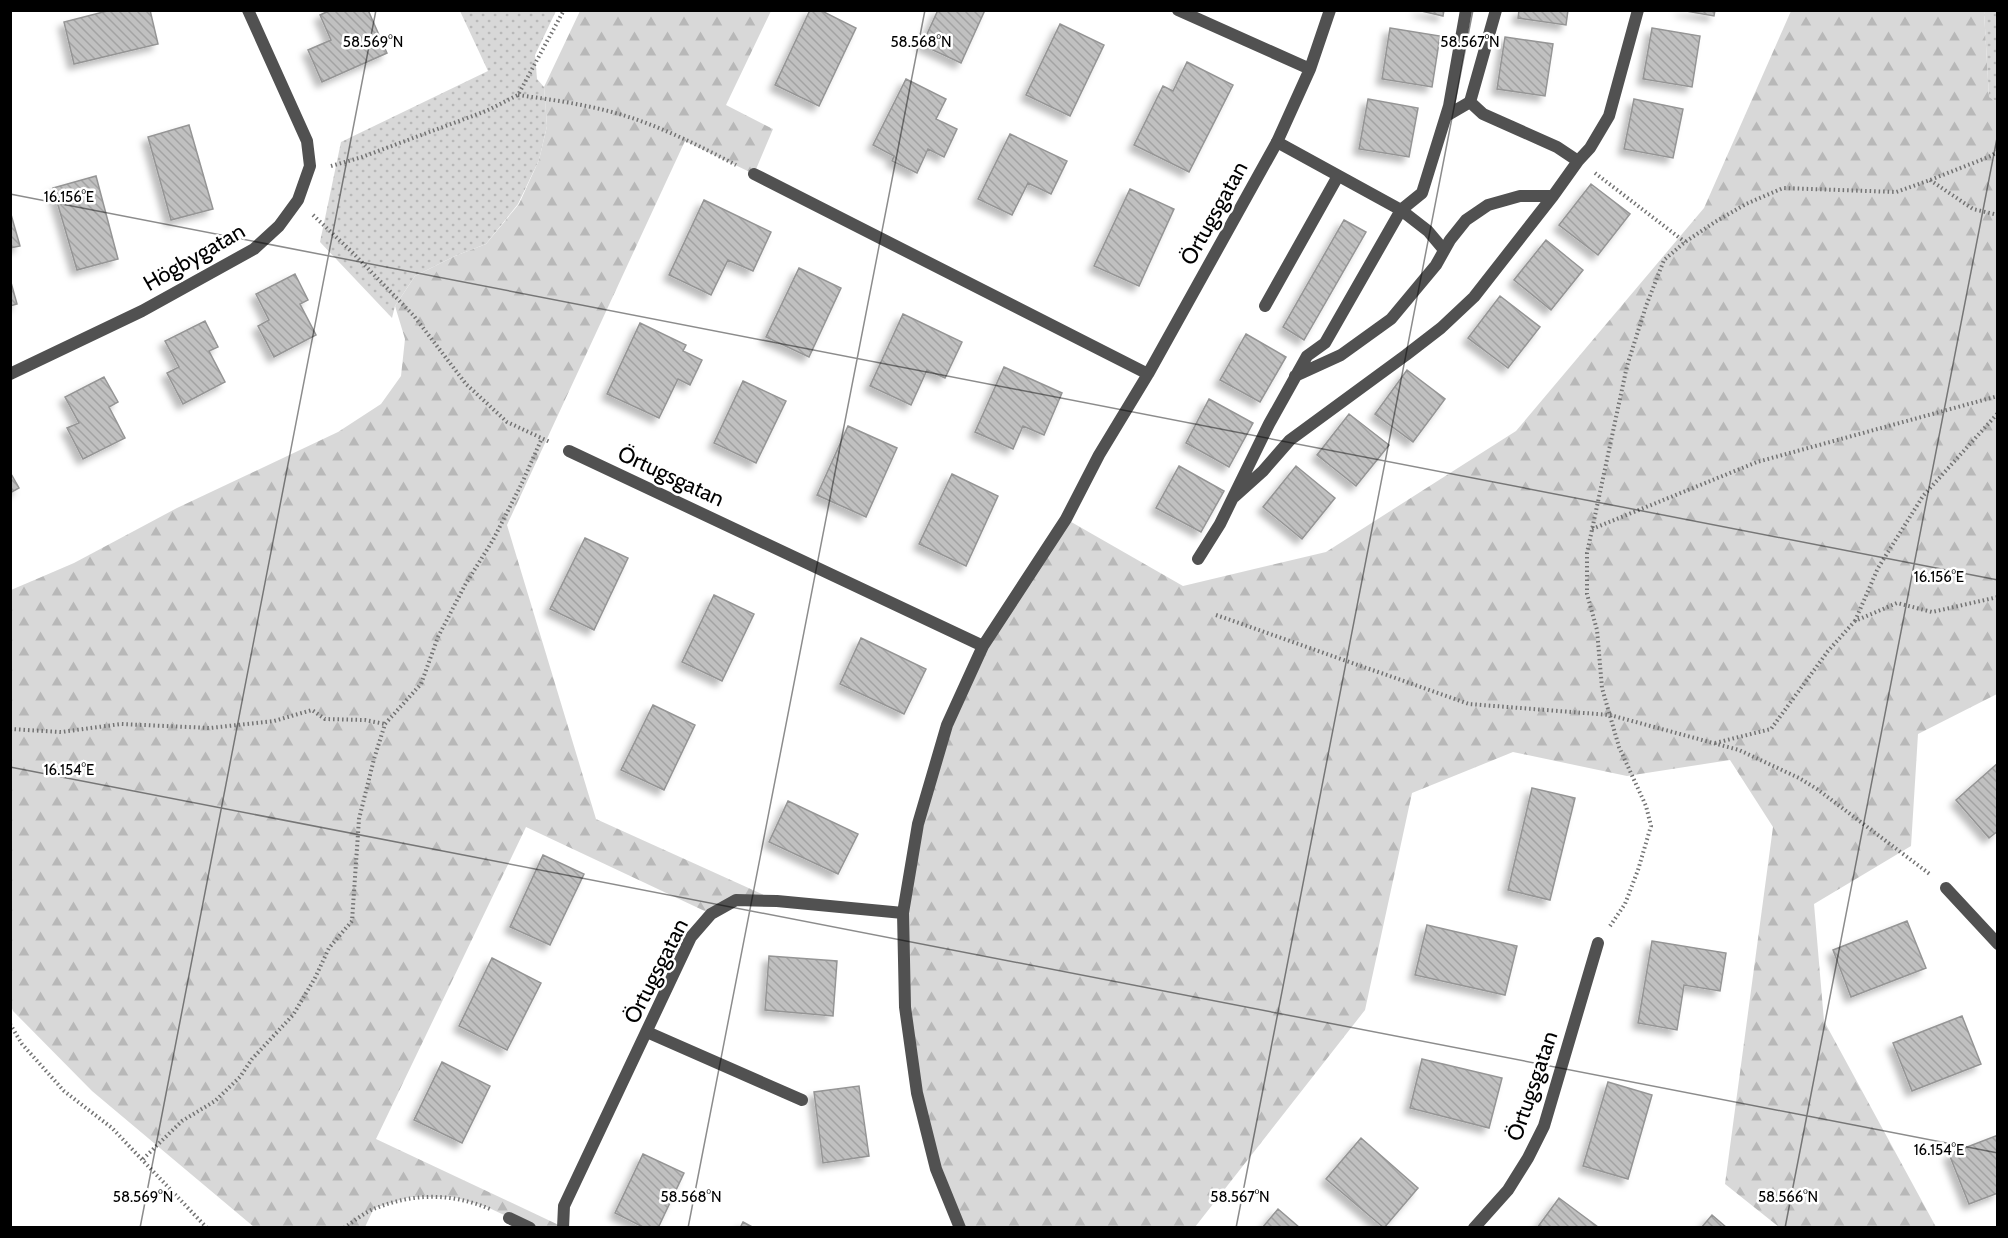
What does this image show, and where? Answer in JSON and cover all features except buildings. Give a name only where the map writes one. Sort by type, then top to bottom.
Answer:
[{"type":"street","name":"Högbygatan","points":[[10,374],[142,311],[254,249],[279,226],[298,200],[310,166],[308,141],[248,10]]},
{"type":"street","points":[[1178,10],[1310,69]]},
{"type":"street","name":"Örtugsgatan","points":[[960,1227],[936,1169],[917,1094],[905,1007],[903,913],[918,824],[947,725],[983,646],[1066,519],[1099,455],[1148,374],[1277,142],[1310,69],[1330,10]]},
{"type":"street","points":[[1198,559],[1220,524],[1269,424],[1306,356],[1325,343],[1401,210],[1422,193],[1446,116],[1466,10]]},
{"type":"street","points":[[1446,116],[1470,102],[1496,10]]},
{"type":"street","points":[[1234,497],[1263,471],[1290,440],[1441,328],[1474,297],[1590,148],[1609,116],[1638,10]]},
{"type":"street","points":[[1470,102],[1483,114],[1557,147],[1578,161]]},
{"type":"street","points":[[1277,142],[1401,210],[1428,231],[1444,250]]},
{"type":"street","points":[[754,174],[1148,374]]},
{"type":"street","points":[[1265,306],[1338,176]]},
{"type":"street","points":[[1295,376],[1341,355],[1391,320],[1436,265],[1466,220],[1488,205],[1520,196],[1553,196]]},
{"type":"street","name":"Örtugsgatan","points":[[569,451],[983,646]]},
{"type":"street","points":[[1946,888],[1998,944]]},
{"type":"street","name":"Örtugsgatan","points":[[562,1227],[564,1206],[691,937],[711,914],[736,900],[777,901],[903,913]]},
{"type":"street","name":"Örtugsgatan","points":[[1474,1227],[1508,1190],[1545,1126],[1598,943]]},
{"type":"street","points":[[647,1032],[802,1100]]},
{"type":"street","points":[[509,1218],[530,1227]]},
{"type":"path","points":[[518,95],[564,10]]},
{"type":"path","points":[[310,166],[332,166],[362,157],[486,111],[518,95],[565,101],[606,110],[655,127],[754,174]]},
{"type":"path","points":[[1598,943],[1625,904],[1651,826],[1646,806],[1619,747],[1602,688],[1597,630],[1587,594],[1587,553],[1628,366],[1646,306],[1664,260],[1685,242],[1715,222],[1746,204],[1783,188],[1896,192],[1991,156],[1998,151]]},
{"type":"path","points":[[1578,161],[1685,242]]},
{"type":"path","points":[[1930,180],[1973,209],[1998,215]]},
{"type":"path","points":[[143,1159],[182,1121],[215,1101],[240,1077],[252,1059],[293,1015],[315,978],[329,948],[352,921],[359,819],[385,724],[421,684],[438,637],[465,585],[498,530],[543,439],[507,422],[466,384],[414,316],[298,200]]},
{"type":"path","points":[[1592,529],[1757,462],[1998,396]]},
{"type":"path","points":[[1714,743],[1771,729],[1828,651],[1855,621],[1878,568],[1923,496],[1998,413]]},
{"type":"path","points":[[1855,621],[1897,603],[1932,612],[1998,597]]},
{"type":"path","points":[[1216,615],[1469,704],[1610,714],[1739,750],[1799,778],[1908,856],[1946,888]]},
{"type":"path","points":[[10,729],[60,732],[121,724],[210,728],[274,721],[312,710],[324,719],[365,720],[385,724]]},
{"type":"path","points":[[10,1024],[22,1044],[64,1091],[112,1128],[207,1227]]},
{"type":"path","points":[[344,1227],[374,1208],[410,1197],[454,1197],[487,1207],[509,1218]]},
{"type":"green space","points":[[460,11],[556,11],[535,55],[537,79],[544,87],[547,126],[539,160],[518,204],[486,244],[415,276],[395,306],[392,318],[320,242],[341,142],[488,71]]},
{"type":"green space","points":[[580,11],[771,11],[726,105],[773,129],[754,174],[685,141],[507,525],[596,819],[777,901],[736,900],[711,914],[526,827],[376,1139],[563,1227],[530,1227],[487,1207],[454,1197],[410,1197],[374,1208],[365,1227],[254,1227],[92,1091],[13,1011],[11,1006],[11,590],[74,563],[177,508],[338,432],[381,404],[401,376],[405,339],[395,306],[415,276],[486,244],[519,204],[539,160],[547,126],[544,87]]},
{"type":"green space","points":[[1791,11],[1984,11],[1989,97],[1998,102],[1997,694],[1918,734],[1911,846],[1814,904],[1824,1021],[1936,1227],[1779,1227],[1725,1184],[1773,827],[1730,760],[1627,776],[1513,752],[1412,793],[1365,1010],[1195,1227],[960,1228],[917,1093],[903,913],[947,725],[983,646],[1066,519],[1183,586],[1326,552],[1516,431],[1704,208]]},
{"type":"green space","points":[[1984,11],[1997,11],[1997,102],[1989,97]]}]
